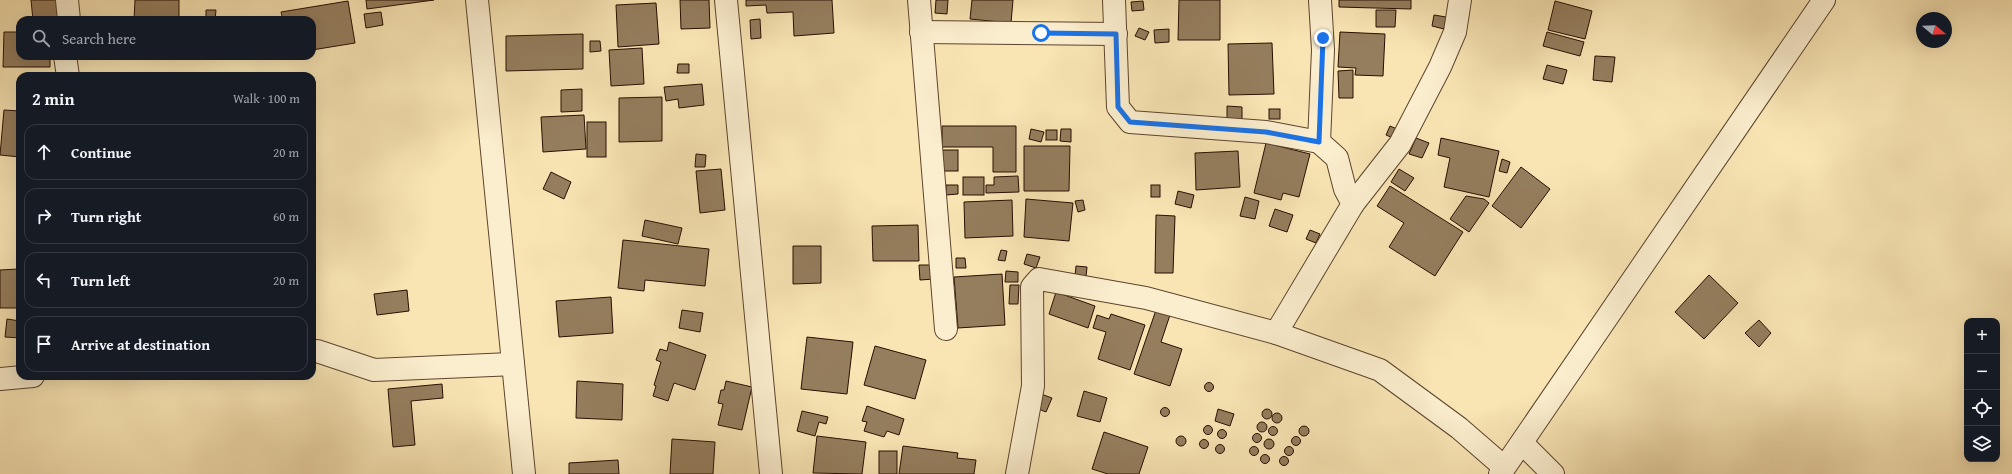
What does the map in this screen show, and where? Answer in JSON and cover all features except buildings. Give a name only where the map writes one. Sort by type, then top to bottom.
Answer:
[{"type":"street","points":[[67,0],[69,16]]},
{"type":"street","points":[[477,0],[524,474]]},
{"type":"street","points":[[726,0],[771,474]]},
{"type":"street","points":[[919,0],[946,329]]},
{"type":"street","points":[[1114,0],[1118,107],[1130,122],[1266,132],[1319,142],[1337,158],[1345,189],[1353,204]]},
{"type":"street","points":[[1319,142],[1323,50],[1320,0]]},
{"type":"street","points":[[1276,333],[1353,204],[1400,144],[1440,67],[1452,39],[1460,0]]},
{"type":"street","points":[[1017,474],[1033,386],[1032,287],[1039,279],[1146,298],[1276,333],[1380,370],[1459,428],[1502,471],[1824,0]]},
{"type":"street","points":[[921,32],[1116,34]]},
{"type":"street","points":[[66,60],[67,72]]},
{"type":"street","points":[[316,350],[374,370],[513,364]]},
{"type":"street","points":[[0,379],[16,378]]},
{"type":"street","points":[[1522,443],[1553,474]]},
{"type":"route","points":[[1041,33],[1116,34],[1118,107],[1130,122],[1266,132],[1319,142],[1323,38]]}]
